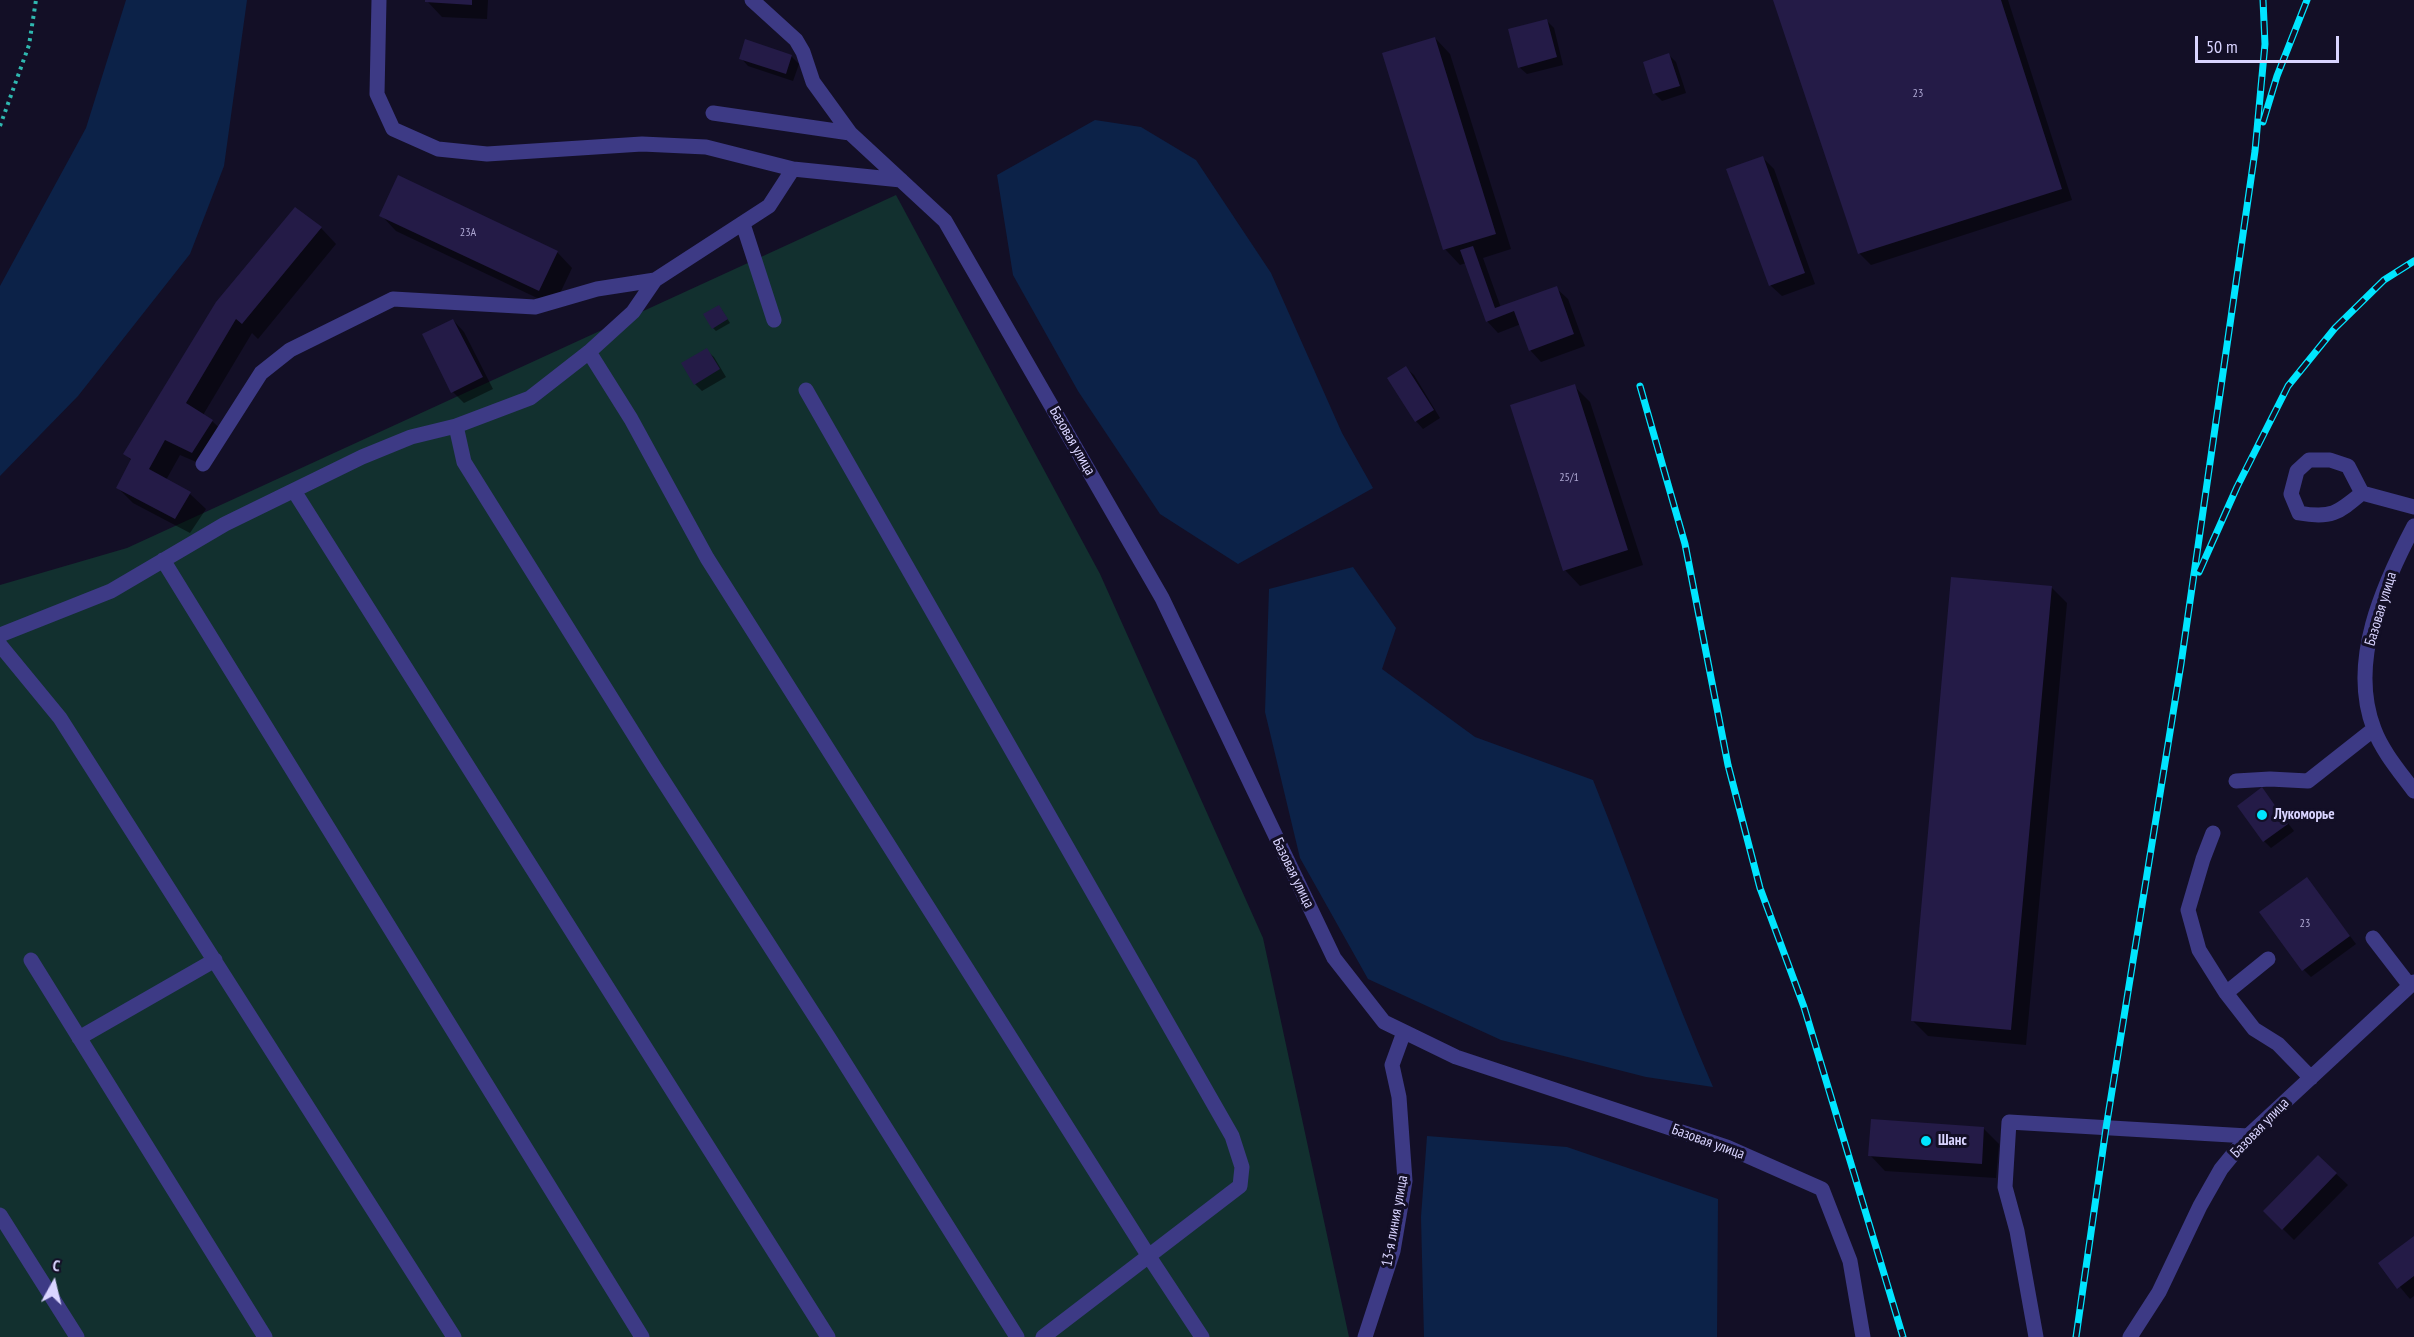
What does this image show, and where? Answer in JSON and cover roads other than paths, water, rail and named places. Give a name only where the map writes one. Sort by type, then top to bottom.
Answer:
[{"type":"street","points":[[379,0],[377,94],[393,129],[438,149],[487,154],[642,144],[706,147],[793,169],[901,180]]},
{"type":"street","name":"Базовая улица","points":[[752,0],[796,40],[803,52],[813,82],[850,134],[945,221],[1162,598],[1334,958],[1384,1022],[1456,1057],[1727,1147],[1822,1189],[1850,1261],[1863,1337]]},
{"type":"street","points":[[713,112],[850,134]]},
{"type":"street","points":[[0,635],[111,591],[225,524],[362,457],[411,437],[456,426],[530,398],[589,352],[633,312],[655,280],[769,207],[793,169]]},
{"type":"street","points":[[743,224],[774,320]]},
{"type":"street","points":[[203,464],[261,373],[290,350],[393,299],[535,307],[597,289],[655,280]]},
{"type":"street","points":[[589,352],[631,419],[707,558],[1202,1337]]},
{"type":"street","points":[[806,390],[1232,1136],[1242,1167],[1240,1186],[1043,1337]]},
{"type":"street","points":[[456,426],[464,462],[654,768],[829,1038],[1017,1337]]},
{"type":"street","points":[[2361,493],[2341,510],[2320,516],[2299,513],[2291,494],[2297,471],[2309,460],[2330,460],[2348,466],[2361,493],[2414,507]]},
{"type":"street","points":[[294,491],[828,1337]]},
{"type":"street","name":"Базовая улица","points":[[2414,526],[2395,562],[2375,616],[2366,656],[2364,686],[2374,729],[2391,759],[2414,791]]},
{"type":"street","points":[[163,560],[642,1337]]},
{"type":"street","points":[[0,645],[60,718],[454,1337]]},
{"type":"street","points":[[2236,781],[2270,779],[2308,781],[2374,729]]},
{"type":"street","points":[[2213,833],[2188,910],[2199,950],[2226,993],[2254,1029],[2278,1044],[2311,1078]]},
{"type":"street","points":[[2373,938],[2412,984]]},
{"type":"street","points":[[2226,993],[2268,959]]},
{"type":"street","points":[[31,960],[265,1337]]},
{"type":"street","points":[[80,1038],[215,960]]},
{"type":"street","name":"Базовая улица","points":[[2130,1337],[2159,1292],[2200,1206],[2222,1169],[2248,1136],[2412,984]]},
{"type":"street","name":"13-я линия улица","points":[[1365,1337],[1393,1251],[1405,1181],[1399,1097],[1392,1065],[1404,1032]]},
{"type":"street","points":[[2036,1337],[2017,1231],[2005,1187],[2009,1122],[2248,1136]]},
{"type":"street","points":[[0,1215],[77,1337]]},
{"type":"water","points":[[126,0],[247,0],[224,166],[190,254],[78,396],[0,476],[0,286],[86,128]]},
{"type":"water","points":[[1095,120],[1141,127],[1196,160],[1271,273],[1342,433],[1373,488],[1238,564],[1160,514],[1078,391],[1013,275],[997,175]]},
{"type":"water","points":[[1353,567],[1396,628],[1382,669],[1475,737],[1593,780],[1681,1011],[1713,1087],[1646,1077],[1501,1040],[1368,979],[1300,858],[1265,712],[1269,589]]},
{"type":"water","points":[[1427,1136],[1567,1147],[1718,1199],[1717,1337],[1424,1337],[1421,1217]]},
{"type":"railway","points":[[2076,1337],[2106,1128],[2181,664],[2255,151],[2265,44],[2263,0]]},
{"type":"railway","points":[[2263,122],[2277,76],[2307,0]]},
{"type":"railway","points":[[2199,572],[2237,487],[2288,386],[2335,328],[2384,280],[2414,261]]},
{"type":"railway","points":[[1640,386],[1685,544],[1728,765],[1760,888],[1804,1007],[1903,1337]]},
{"type":"place","name":"Лукоморье","points":[[2262,815]]},
{"type":"place","name":"Шанс","points":[[1926,1141]]}]
